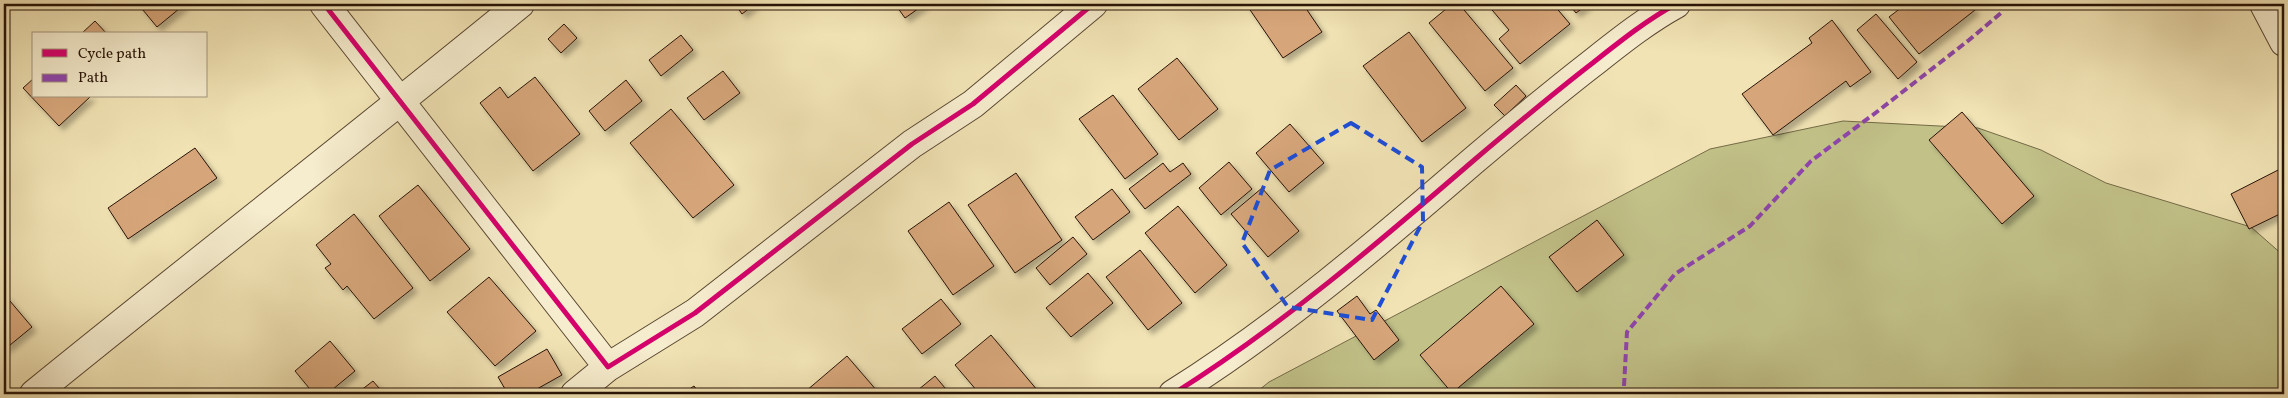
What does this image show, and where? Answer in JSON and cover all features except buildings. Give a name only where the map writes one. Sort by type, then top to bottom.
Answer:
[{"type":"street","points":[[324,4],[402,100],[608,367]]},
{"type":"street","points":[[34,394],[520,4]]},
{"type":"street","points":[[575,394],[608,367],[695,313],[912,144],[973,104],[1093,4]]},
{"type":"street","points":[[1173,394],[1200,377],[1312,295],[1411,214],[1536,107],[1647,20],[1676,4]]},
{"type":"street","points":[[2264,4],[2284,42]]},
{"type":"highlighted area","points":[[1351,123],[1422,167],[1423,221],[1372,320],[1288,307],[1242,243],[1270,170]]},
{"type":"green space","points":[[1843,121],[1978,128],[2041,150],[2106,183],[2251,227],[2284,256],[2284,394],[1254,394],[1269,382],[1710,149]]},
{"type":"marked path","points":[[1624,386],[1627,332],[1675,274],[1750,226],[1811,161],[1969,40],[2001,13],[2003,4]]},
{"type":"cycle path","points":[[324,4],[608,367],[695,313],[912,144],[973,104],[1093,4]]},
{"type":"cycle path","points":[[1173,394],[1252,341],[1328,283],[1560,88],[1632,33],[1676,4]]}]
